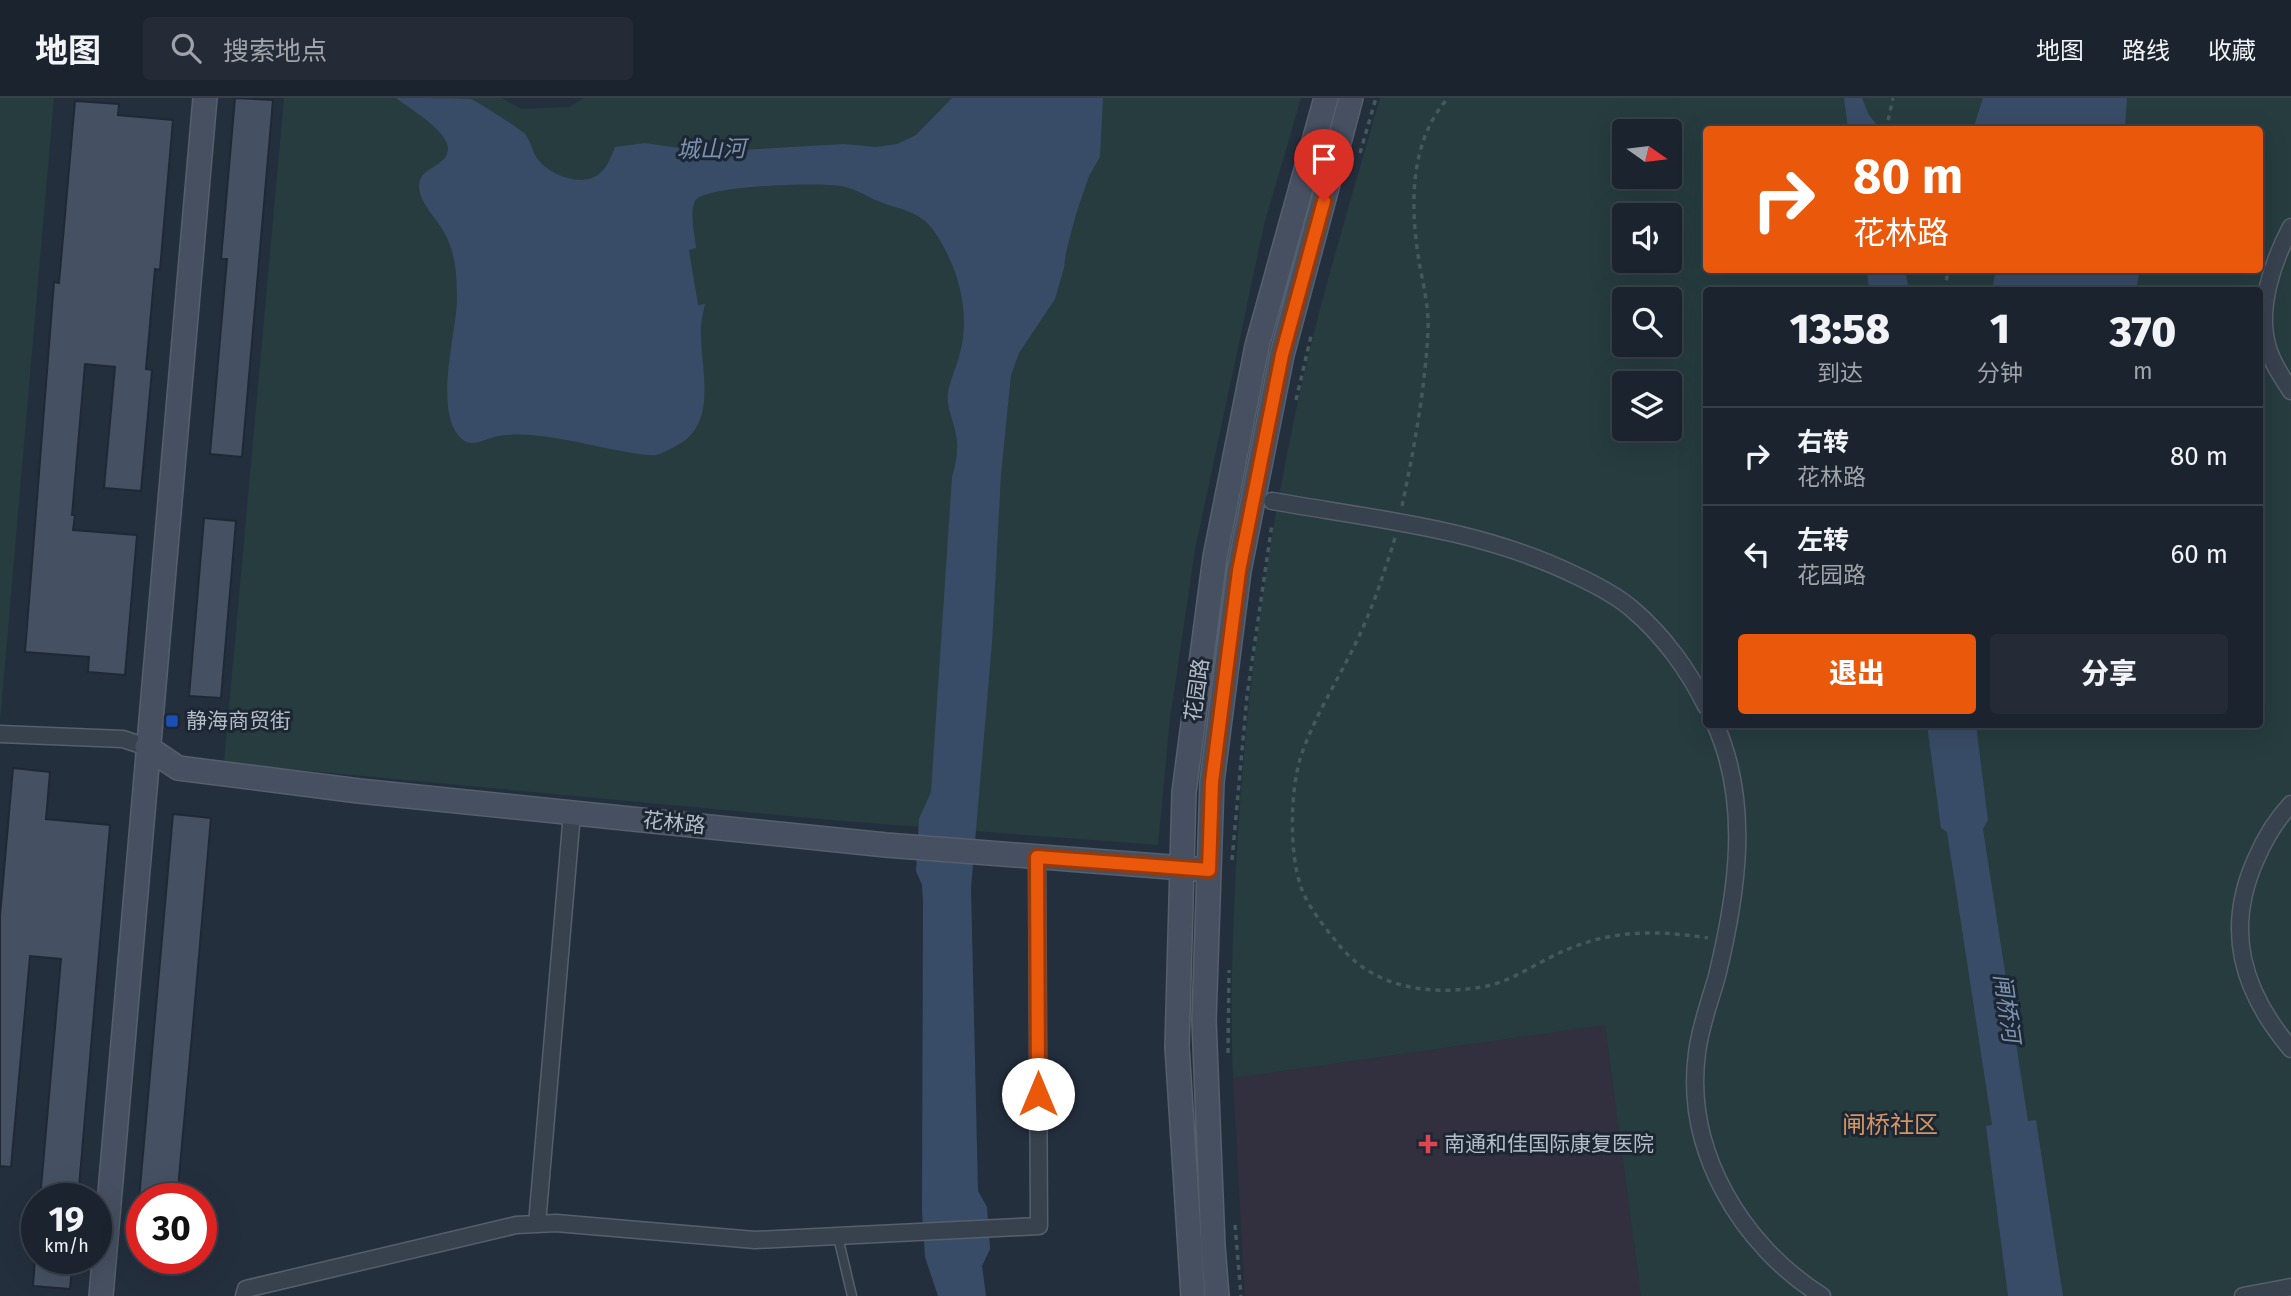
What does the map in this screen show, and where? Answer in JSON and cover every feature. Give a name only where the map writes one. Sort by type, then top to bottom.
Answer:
[{"type":"main road","points":[[101,1296],[205,98]]},
{"type":"main road","name":"花园路","points":[[1193,1296],[1177,1047],[1184,792],[1215,556],[1257,346],[1326,98]]},
{"type":"main road","name":"花园路","points":[[1217,1296],[1203,1020],[1220,870],[1212,782],[1239,571],[1282,355],[1351,98]]},
{"type":"main road","name":"花林路","points":[[147,747],[178,768],[359,791],[886,845],[1220,870]]},
{"type":"street","points":[[2291,227],[2273,268],[2265,306],[2264,327],[2268,348],[2291,391]]},
{"type":"street","points":[[1272,501],[1451,533],[1511,548],[1546,561],[1597,585],[1631,607],[1683,667],[1703,701]]},
{"type":"street","points":[[1716,728],[1733,778],[1737,809],[1737,859],[1724,941],[1697,1054],[1695,1094],[1702,1134],[1731,1207],[1747,1229],[1779,1263],[1804,1285],[1822,1296]]},
{"type":"street","points":[[0,734],[123,739],[147,747]]},
{"type":"street","points":[[2291,804],[2264,840],[2250,871],[2243,895],[2239,937],[2249,979],[2263,1009],[2291,1049]]},
{"type":"street","points":[[537,1224],[572,813]]},
{"type":"street","points":[[244,1296],[246,1289],[516,1225],[556,1223],[755,1240],[1039,1226],[1037,857]]},
{"type":"street","points":[[2243,1296],[2291,1287]]},
{"type":"lane","points":[[838,1237],[852,1296]]},
{"type":"path","points":[[1359,157],[1376,98]]},
{"type":"path","points":[[1448,98],[1425,133],[1417,165],[1415,221],[1429,328],[1415,441],[1398,523],[1379,588],[1302,755],[1295,786],[1296,869],[1301,890],[1336,942],[1362,968],[1376,977],[1408,988],[1440,991],[1496,984],[1577,945],[1624,933],[1674,933],[1724,941]]},
{"type":"path","points":[[1886,126],[1893,98]]},
{"type":"path","points":[[1296,401],[1314,323]]},
{"type":"path","points":[[1220,870],[1273,518]]},
{"type":"path","points":[[1228,1061],[1229,964]]},
{"type":"path","points":[[1234,1213],[1241,1296]]},
{"type":"shaded area","name":"南通和佳国际康复医院","points":[[1605,1025],[1641,1296],[1245,1296],[1233,1078]]},
{"type":"green space","points":[[0,98],[54,98],[0,722]]},
{"type":"green space","points":[[284,98],[502,98],[521,109],[569,107],[584,98],[1301,98],[1264,225],[1195,550],[1170,719],[1158,845],[842,821],[224,763]]},
{"type":"green space","points":[[1380,98],[2291,98],[2291,1296],[1641,1296],[1605,1025],[1233,1078],[1234,912],[1248,713],[1271,540],[1302,384],[1322,302]]},
{"type":"water","points":[[396,98],[471,99],[525,134],[537,159],[552,172],[584,180],[599,174],[607,165],[615,147],[645,143],[707,152],[844,144],[876,147],[897,144],[916,135],[952,98],[1103,98],[1100,157],[1089,176],[1076,214],[1055,299],[1019,353],[1011,375],[1001,474],[992,643],[971,888],[978,1191],[987,1207],[990,1249],[982,1266],[986,1296],[938,1296],[925,1257],[922,1211],[923,902],[922,885],[916,871],[919,819],[931,792],[952,477],[957,451],[948,393],[960,353],[964,322],[960,290],[950,259],[934,231],[922,219],[845,187],[811,184],[764,186],[719,191],[703,196],[695,201],[693,206],[696,248],[689,250],[698,305],[705,304],[701,331],[703,406],[694,431],[681,443],[656,455],[526,435],[499,436],[476,443],[467,442],[454,428],[447,394],[457,301],[454,258],[445,234],[422,198],[419,184],[426,172],[443,160],[448,148],[435,127]]},
{"type":"water","points":[[1844,98],[1862,98],[1869,115],[1878,126],[1848,126]]},
{"type":"water","points":[[1983,98],[2127,98],[2125,126],[1974,126]]},
{"type":"water","points":[[1867,273],[1906,273],[1908,287],[1869,287]]},
{"type":"water","points":[[1995,273],[2139,275],[2137,287],[1993,287]]},
{"type":"water","name":"闸桥河","points":[[1927,728],[1976,728],[1988,820],[1983,829],[2028,1121],[2036,1120],[2063,1296],[2008,1296],[1986,1126],[1992,1125],[1947,832],[1941,828]]},
{"type":"building","points":[[235,98],[273,100],[242,457],[210,454],[227,259],[221,259]]},
{"type":"building","points":[[75,101],[119,104],[118,115],[173,120],[160,270],[155,269],[146,369],[152,370],[141,491],[104,488],[115,367],[85,364],[73,530],[137,535],[125,675],[88,672],[89,657],[25,652],[54,282],[59,283]]},
{"type":"building","points":[[204,518],[236,521],[221,698],[189,696]]},
{"type":"building","points":[[13,768],[50,772],[46,819],[110,825],[79,1183],[41,1183],[61,959],[30,956],[11,1167],[0,1166],[0,916]]},
{"type":"building","points":[[173,814],[211,818],[178,1183],[140,1183]]},
{"type":"building","points":[[34,1274],[71,1274],[70,1289],[33,1286]]},
{"type":"place","name":"静海商贸街","points":[[172,721]]},
{"type":"place","name":"南通和佳国际康复医院","points":[[1428,1144]]},
{"type":"district","name":"闸桥社区","points":[[1890,1125]]},
{"type":"route","points":[[1038,1094],[1037,857],[1209,870],[1212,782],[1239,571],[1282,355],[1324,201]]},
{"type":"water label","name":"城山河","points":[[711,149]]}]
